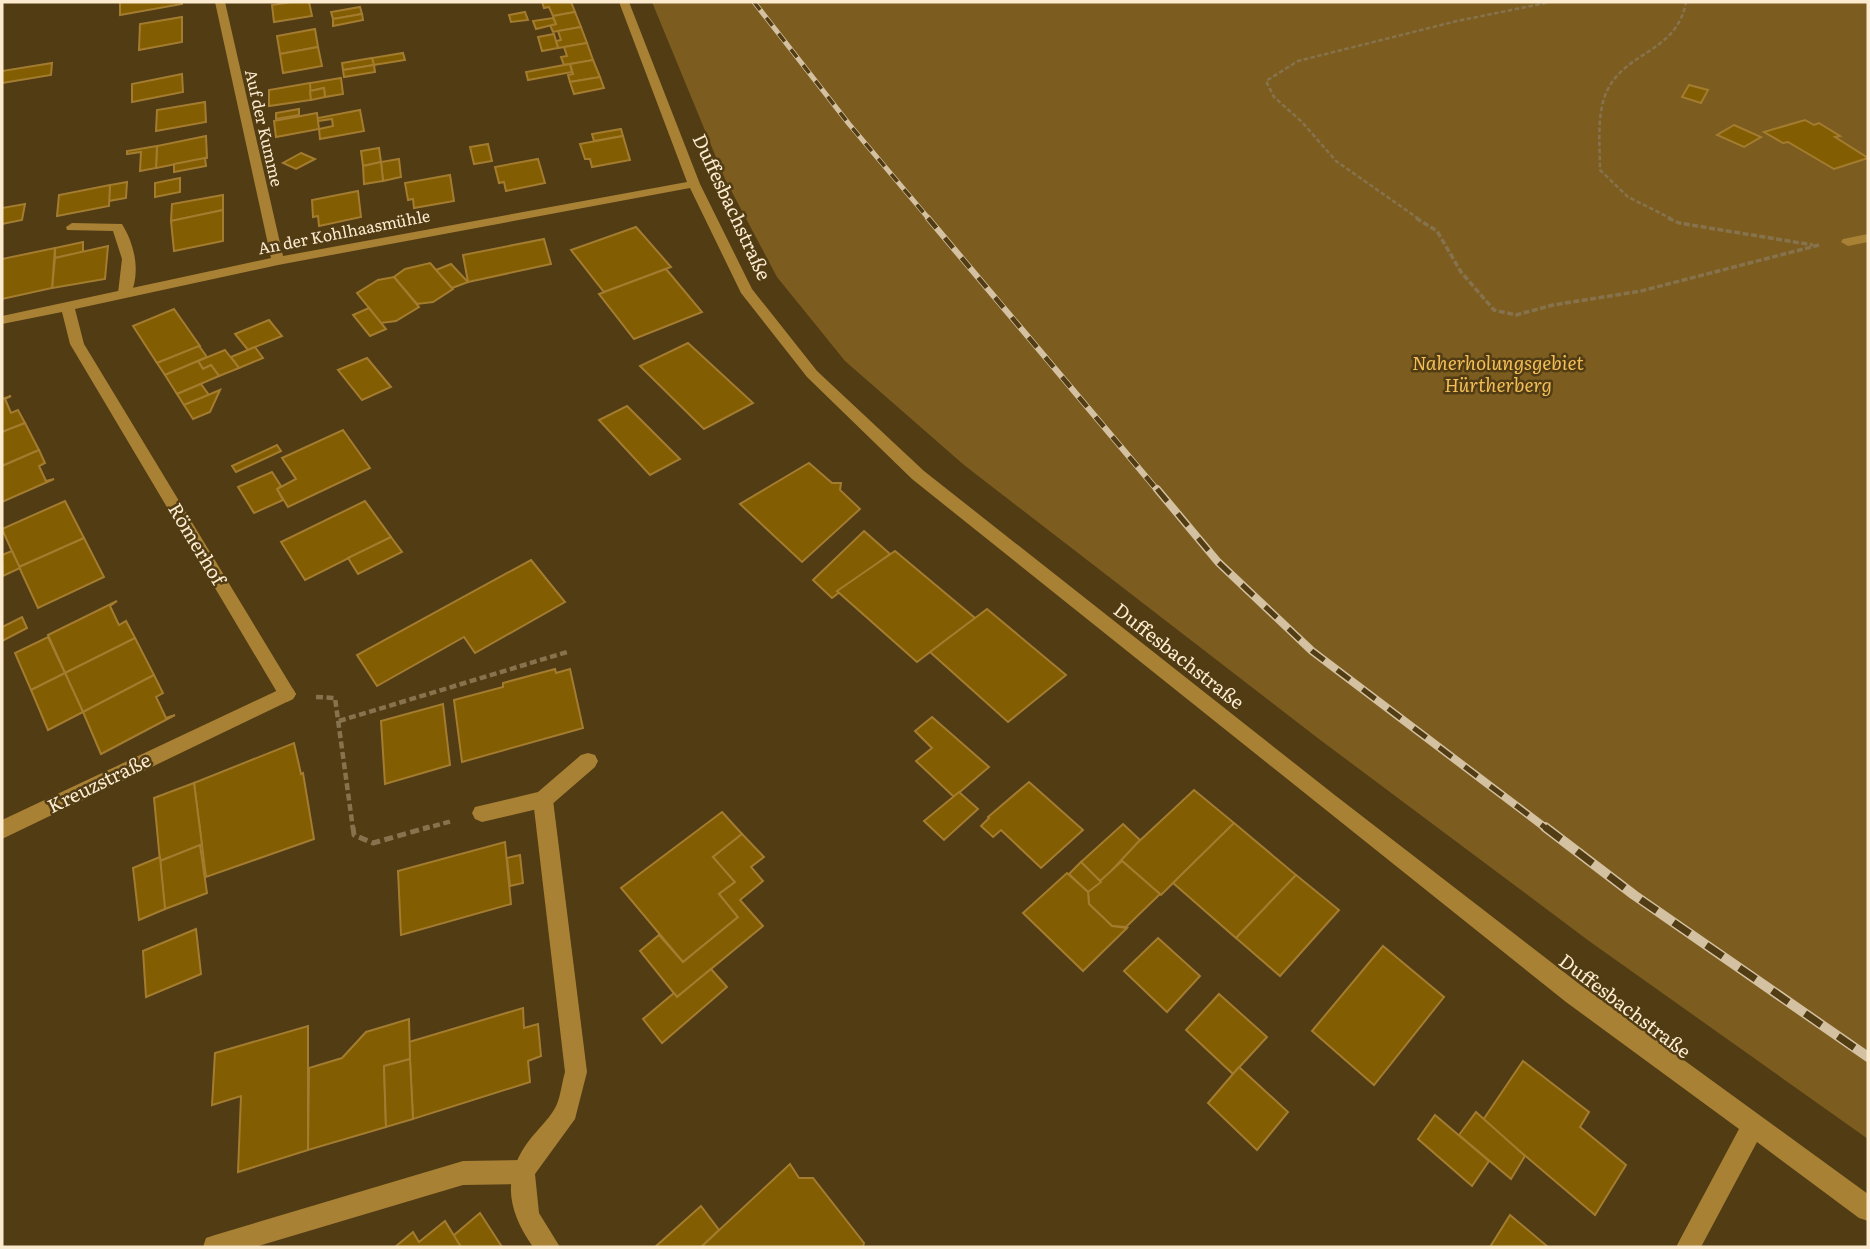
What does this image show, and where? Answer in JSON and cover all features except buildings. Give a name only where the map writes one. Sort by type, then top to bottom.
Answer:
[{"type":"street","name":"Auf der Kumme","points":[[220,2],[278,261]]},
{"type":"street","name":"Duffesbachstraße","points":[[624,2],[694,184],[746,290],[811,374],[918,475],[1542,969],[1753,1127],[1868,1209]]},
{"type":"street","name":"An der Kohlhaasmühle","points":[[2,320],[278,261],[694,184]]},
{"type":"street","points":[[72,227],[117,227],[124,237],[130,268],[125,293]]},
{"type":"street","points":[[1848,242],[1868,238]]},
{"type":"street","name":"Römerhof","points":[[66,305],[77,344],[287,694],[197,736]]},
{"type":"street","name":"Kreuzstraße","points":[[2,830],[197,736]]},
{"type":"street","points":[[482,813],[543,800],[588,761]]},
{"type":"street","points":[[543,800],[576,1072],[567,1111],[523,1172],[527,1217],[548,1247]]},
{"type":"street","points":[[1688,1247],[1753,1127]]},
{"type":"street","points":[[215,1247],[463,1173],[523,1172]]},
{"type":"path","points":[[1551,2],[1457,21],[1298,61],[1266,80],[1274,97],[1302,122],[1336,161],[1381,196],[1437,231],[1461,272],[1494,310],[1516,315],[1553,305],[1641,291],[1817,246],[1848,242]]},
{"type":"path","points":[[1686,2],[1686,15],[1669,37],[1609,85],[1600,126],[1600,170],[1628,197],[1679,223],[1817,246]]},
{"type":"path","points":[[339,721],[567,652]]},
{"type":"path","points":[[335,698],[354,835],[373,843],[482,813]]},
{"type":"green space","name":"Naherholungsgebiet Hürtherberg","points":[[652,2],[1868,2],[1868,1139],[1589,941],[1319,739],[964,465],[845,361],[777,277],[725,179]]},
{"type":"railway","points":[[754,2],[849,124],[929,219]]},
{"type":"railway","points":[[928,218],[1158,491]]},
{"type":"railway","points":[[1157,489],[1218,562],[1312,651],[1547,829]]},
{"type":"railway","points":[[1545,827],[1634,895],[1868,1057]]}]
